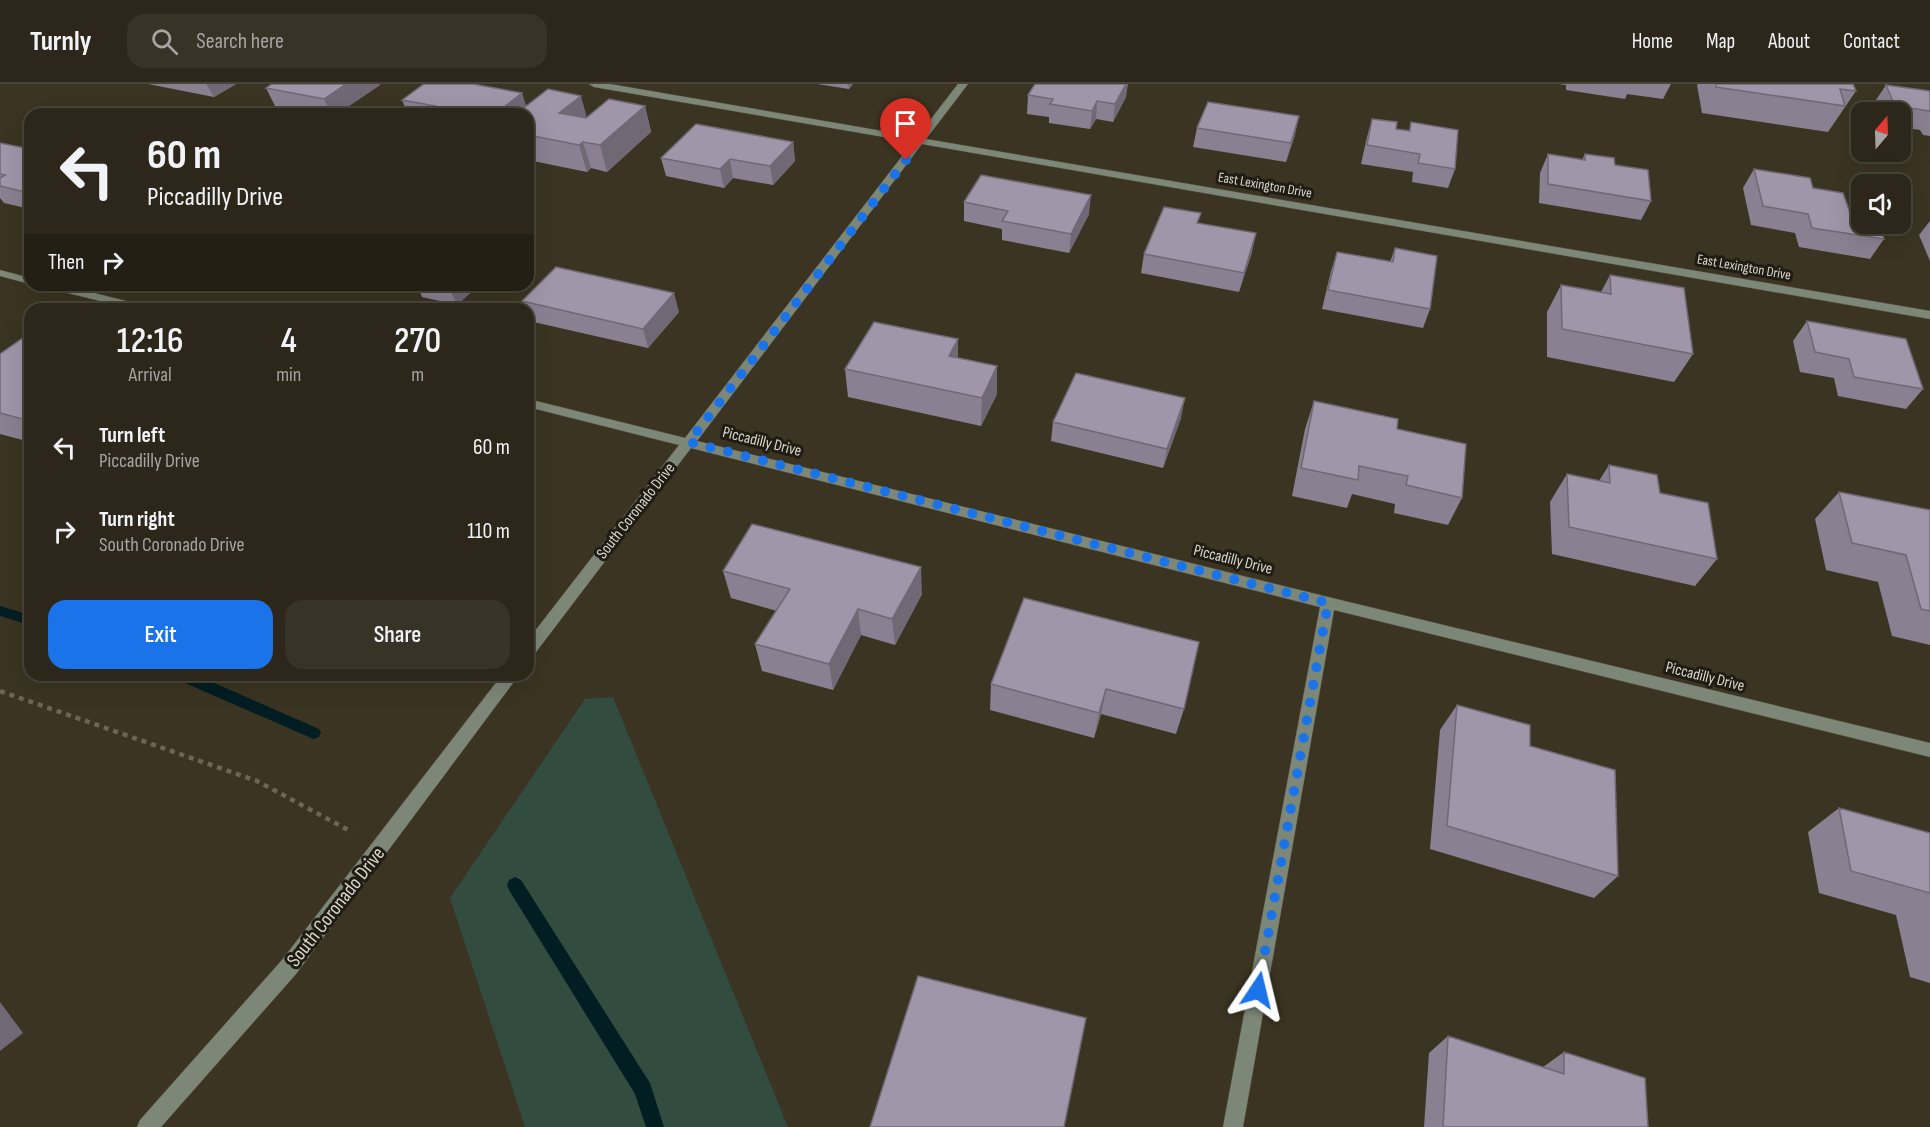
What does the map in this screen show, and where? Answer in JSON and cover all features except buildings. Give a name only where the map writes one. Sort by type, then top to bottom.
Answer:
[{"type":"street","name":"East Lexington Drive","points":[[594,84],[1930,315]]},
{"type":"street","name":"South Coronado Drive","points":[[534,644],[963,84]]},
{"type":"street","points":[[0,273],[24,279]]},
{"type":"street","points":[[72,291],[122,303]]},
{"type":"street","name":"Piccadilly Drive","points":[[534,404],[1328,603],[1930,750]]},
{"type":"street","points":[[1233,1127],[1328,603]]},
{"type":"street","name":"South Coronado Drive","points":[[147,1127],[164,1111],[289,967],[382,848],[507,681]]},
{"type":"path","points":[[0,691],[257,782],[382,848]]},
{"type":"green space","points":[[613,697],[788,1127],[525,1127],[450,898],[585,699]]},
{"type":"waterway","points":[[0,611],[24,618]]},
{"type":"waterway","points":[[195,681],[314,733]]},
{"type":"waterway","points":[[515,885],[643,1090],[655,1127]]},
{"type":"route","points":[[906,160],[689,442],[1328,603],[1258,990]]}]
